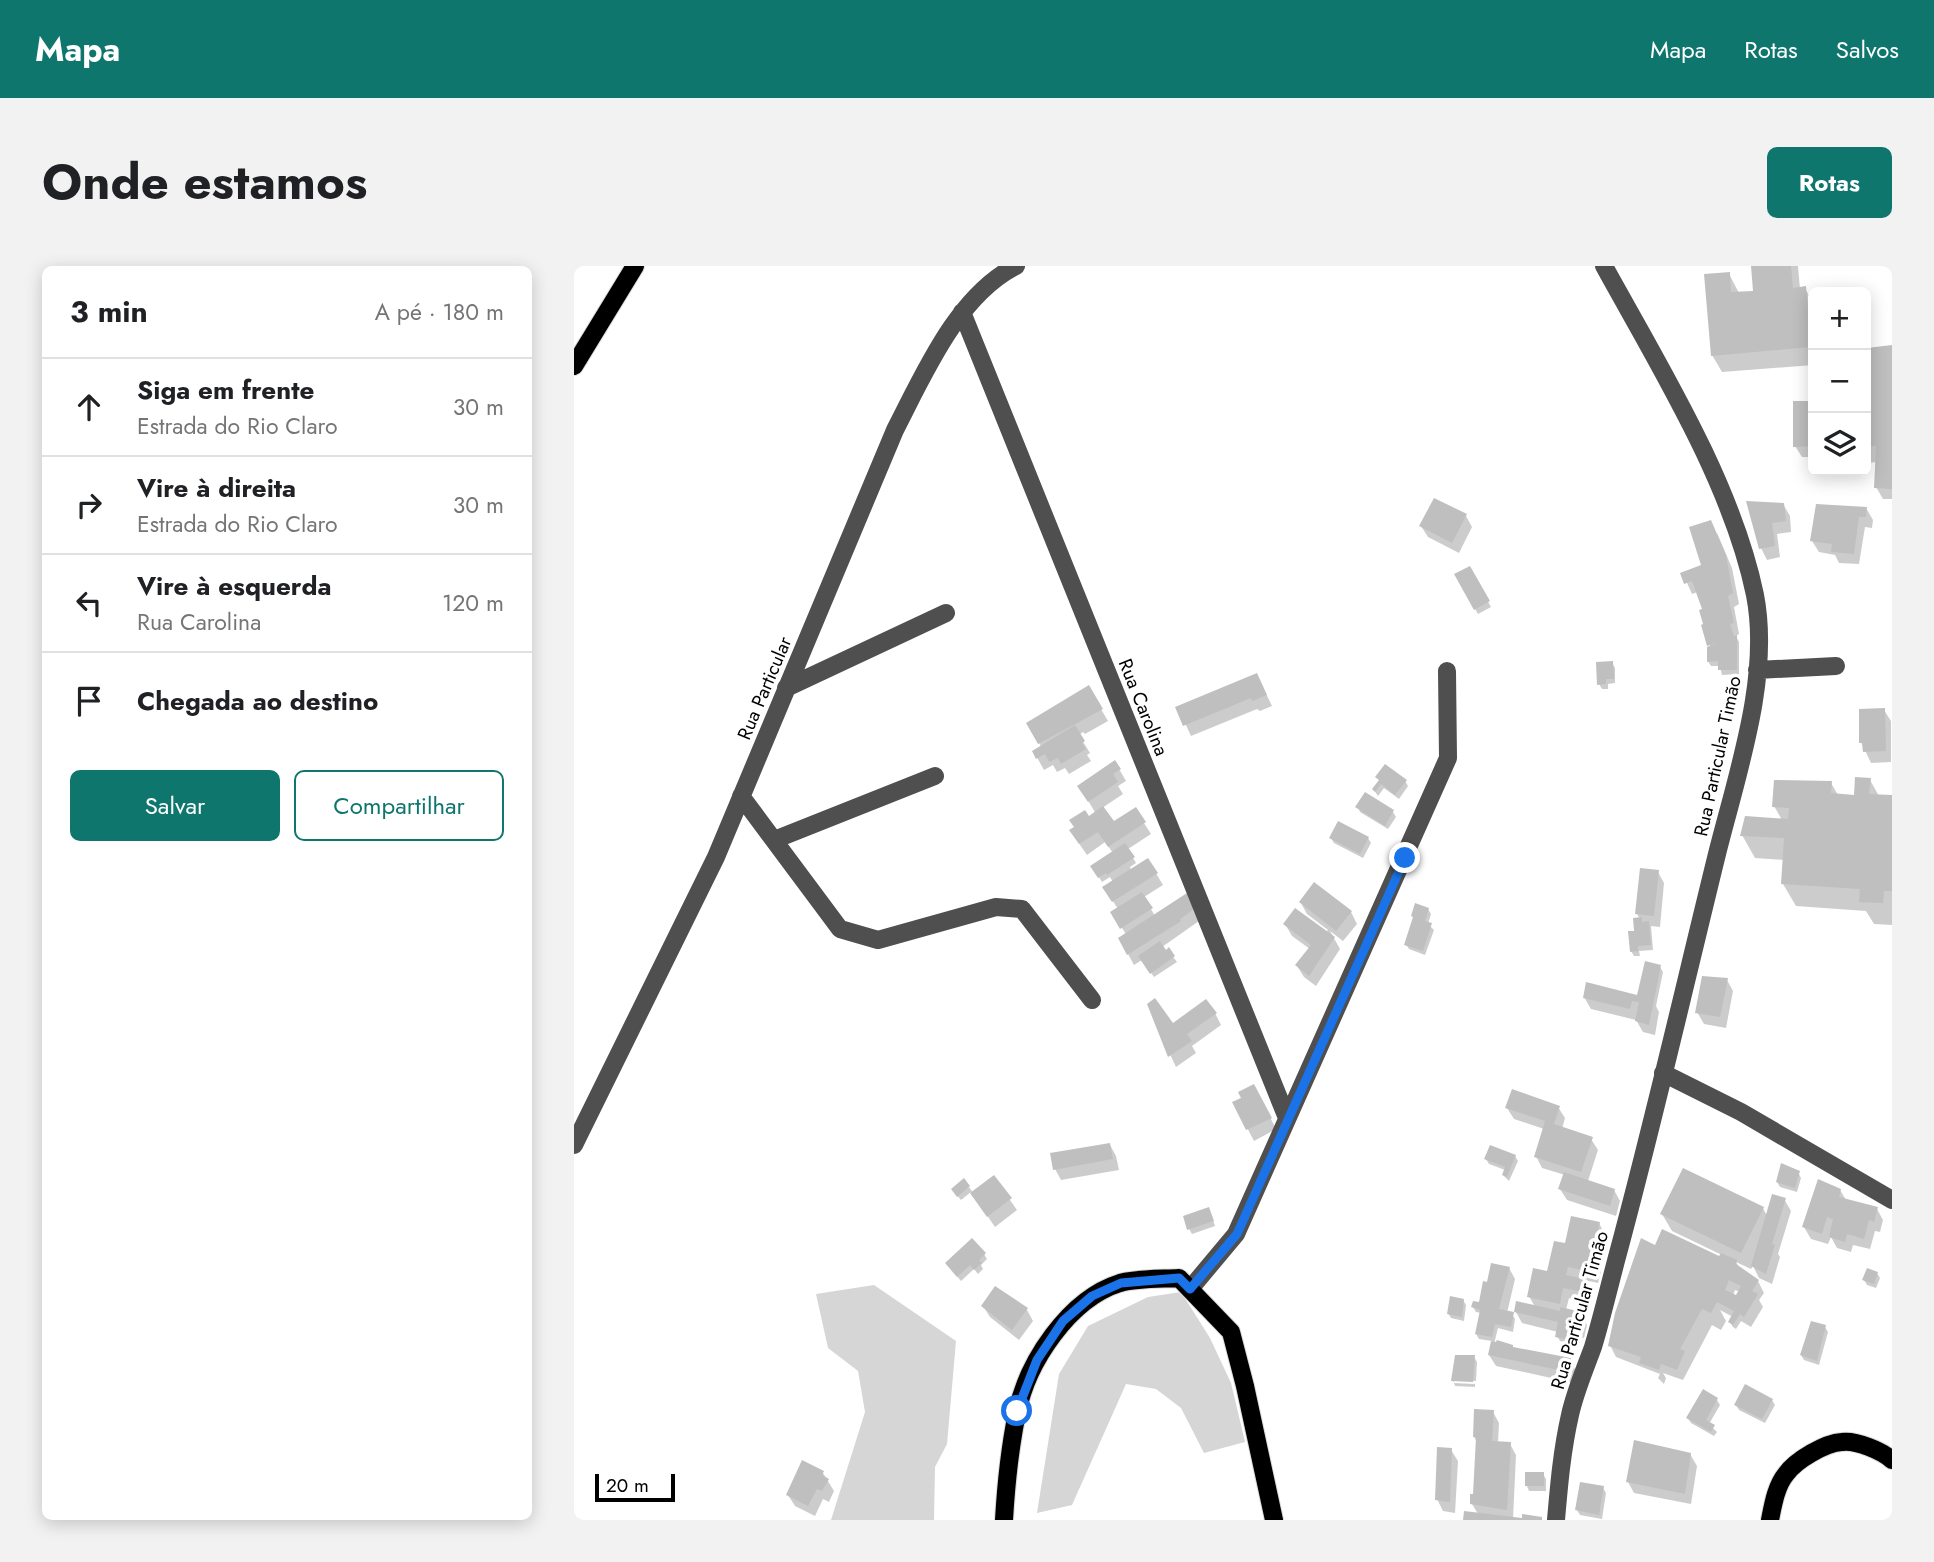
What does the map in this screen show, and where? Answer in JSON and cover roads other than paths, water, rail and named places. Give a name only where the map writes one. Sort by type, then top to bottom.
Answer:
[{"type":"main road","points":[[574,366],[635,266]]},
{"type":"main road","points":[[1004,1520],[1017,1411],[1037,1360],[1063,1321],[1092,1296],[1121,1283],[1179,1278],[1231,1332],[1274,1520]]},
{"type":"main road","points":[[1770,1520],[1775,1498],[1786,1473],[1813,1451],[1843,1441],[1881,1451],[1892,1460]]},
{"type":"street","name":"Rua Particular","points":[[574,1145],[716,857],[895,430],[929,365],[962,312],[1002,273],[1016,266]]},
{"type":"street","name":"Rua Particular Timão","points":[[1556,1520],[1561,1458],[1570,1412],[1593,1345],[1663,1073],[1754,701],[1759,647],[1755,598],[1744,552],[1718,486],[1679,404],[1604,266]]},
{"type":"street","name":"Rua Carolina","points":[[962,312],[1287,1118]]},
{"type":"street","points":[[786,688],[946,614]]},
{"type":"street","points":[[1757,670],[1836,666]]},
{"type":"street","points":[[1190,1289],[1237,1234],[1448,758],[1447,671]]},
{"type":"street","points":[[774,840],[935,776]]},
{"type":"street","points":[[741,796],[840,929],[877,940],[996,907],[1022,909],[1092,1000]]},
{"type":"street","points":[[1663,1073],[1741,1112],[1892,1200]]}]
